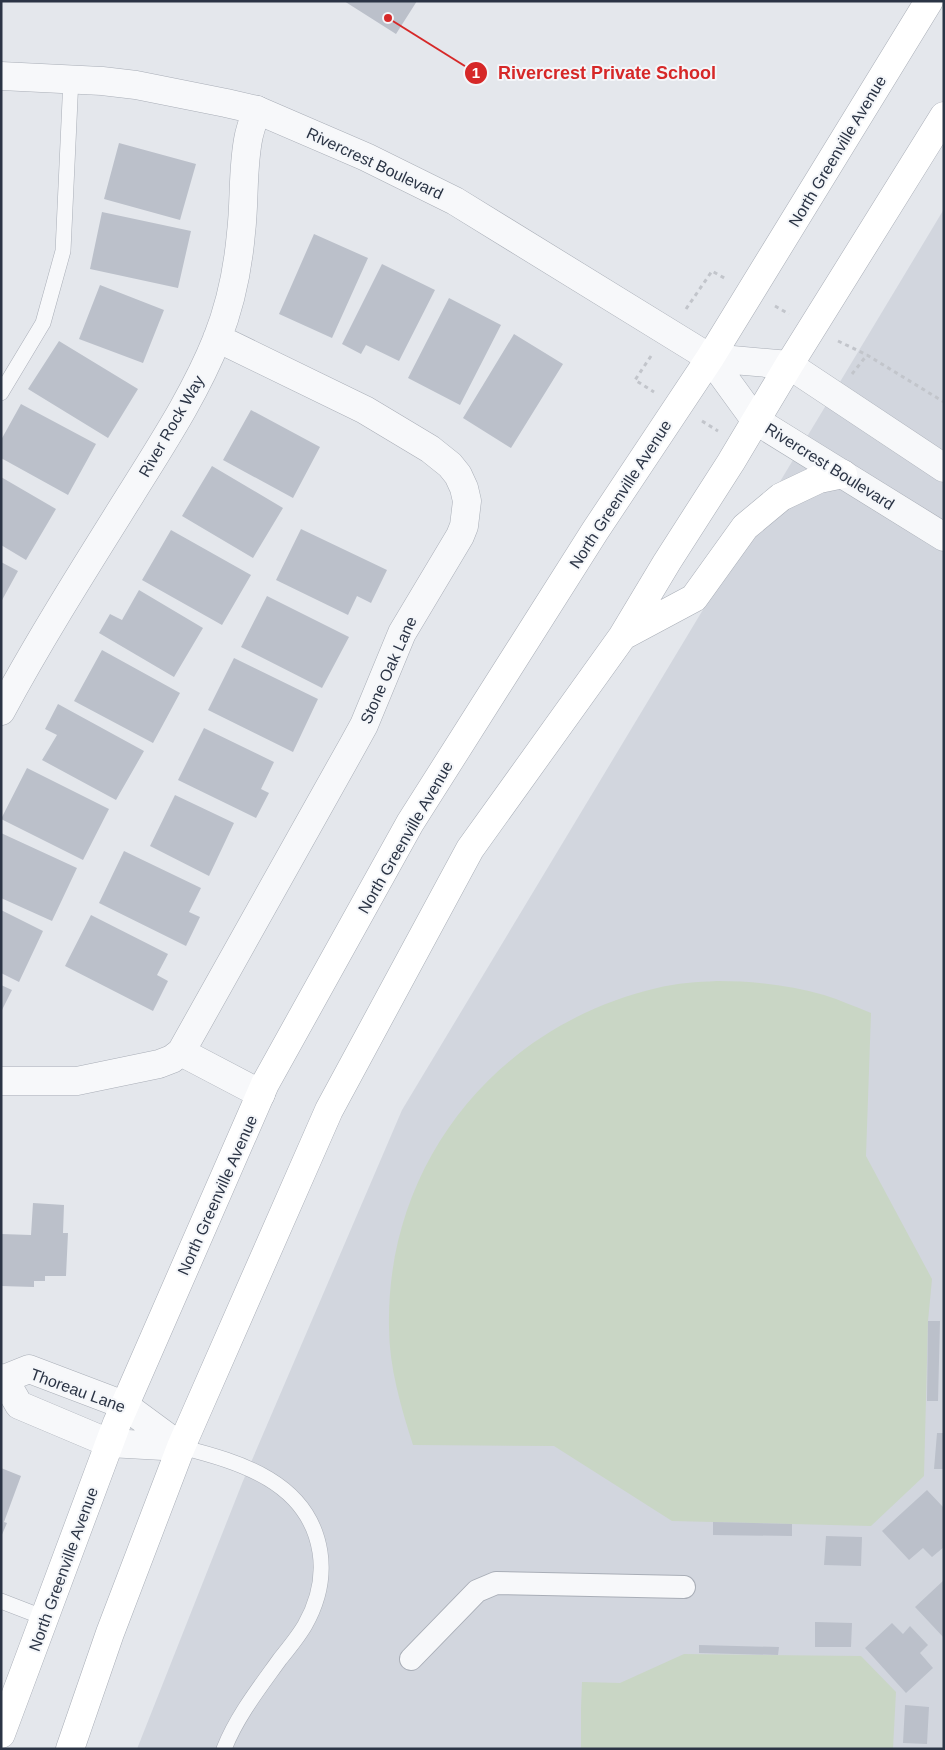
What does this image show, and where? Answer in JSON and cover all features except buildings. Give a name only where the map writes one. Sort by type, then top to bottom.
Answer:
[{"type":"main road","name":"North Greenville Avenue","points":[[1,1734],[124,1405],[261,1094],[410,823],[589,540],[710,358],[929,1]]},
{"type":"main road","points":[[70,1749],[110,1633],[181,1447],[329,1110],[470,849],[622,637],[944,116]]},
{"type":"main road","points":[[622,637],[694,598],[745,527],[781,497],[820,479],[843,474]]},
{"type":"street","name":"Rivercrest Boulevard","points":[[1,76],[70,78],[136,84],[257,110],[366,157],[455,201],[710,358],[755,420],[944,537]]},
{"type":"street","name":"River Rock Way","points":[[1,711],[40,640],[171,427],[204,369],[225,313],[237,261],[242,233],[249,136],[257,110]]},
{"type":"street","name":"Stone Oak Lane","points":[[181,1052],[353,745],[364,724],[402,633],[460,536],[467,514],[467,501],[458,475],[442,457],[358,407],[217,338]]},
{"type":"street","name":"Rivercrest Boulevard","points":[[710,358],[789,364],[944,468]]},
{"type":"street","points":[[1,1081],[62,1082],[84,1080],[159,1064],[172,1059],[181,1052],[261,1094]]},
{"type":"street","name":"Thoreau Lane","points":[[29,1369],[124,1405],[181,1447],[109,1443],[19,1405],[2,1378],[29,1369]]},
{"type":"street","points":[[412,1659],[477,1591],[496,1583],[684,1586]]},
{"type":"lane","points":[[1,393],[43,323],[63,251],[70,78]]},
{"type":"lane","points":[[181,1447],[217,1456],[242,1465],[268,1478],[279,1486],[299,1502],[305,1511],[316,1535],[319,1549],[321,1575],[319,1589],[310,1616],[251,1700],[224,1749]]},
{"type":"lane","points":[[1,1601],[45,1618]]},
{"type":"path","points":[[867,355],[944,402]]},
{"type":"path","points":[[635,380],[741,446]]},
{"type":"shaded area","points":[[944,209],[944,1749],[137,1749],[243,1481],[402,1110]]},
{"type":"green space","points":[[717,981],[785,986],[830,997],[871,1013],[866,1156],[932,1279],[928,1321],[924,1476],[871,1526],[672,1521],[554,1446],[413,1445],[404,1416],[396,1387],[391,1357],[389,1327],[393,1267],[407,1210],[431,1157],[462,1110],[502,1068],[548,1033],[600,1006],[664,986]]},
{"type":"green space","points":[[684,1654],[861,1656],[896,1692],[893,1749],[581,1749],[582,1682],[620,1683]]},
{"type":"place","name":"Rivercrest Private School","points":[[388,18]]}]
